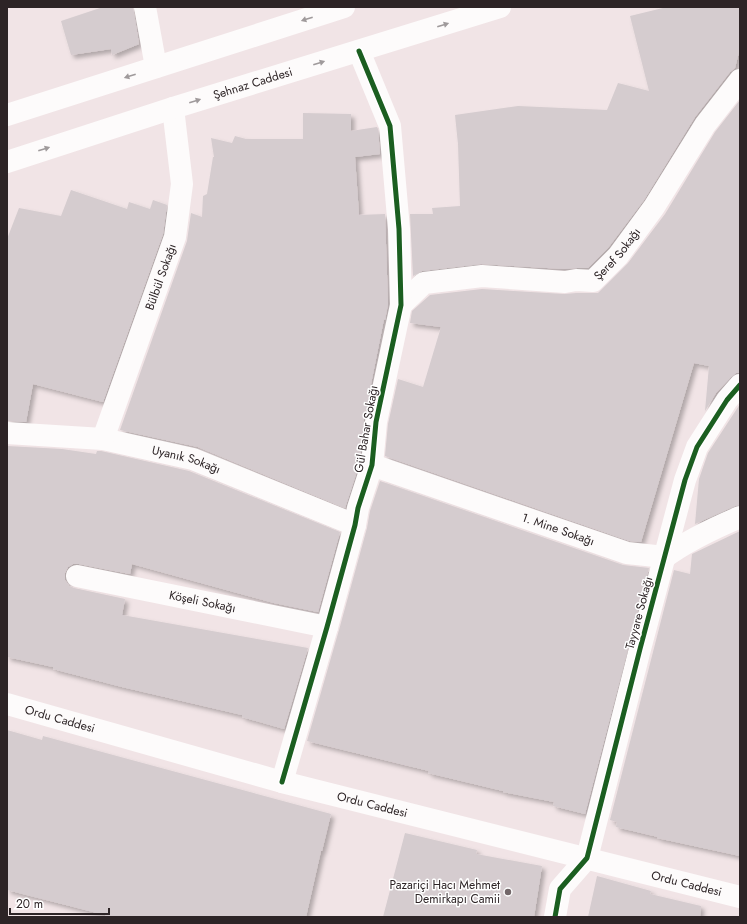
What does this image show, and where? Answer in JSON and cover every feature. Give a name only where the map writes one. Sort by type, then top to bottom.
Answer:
[{"type":"street","points":[[146,7],[156,67]]},
{"type":"street","points":[[7,115],[344,7]]},
{"type":"street","name":"Şehnaz Caddesi","points":[[7,162],[173,108],[500,7]]},
{"type":"street","name":"Gül Bahar Sokağı","points":[[282,782],[327,627],[355,525],[358,508],[372,465],[376,422],[401,305],[399,229],[390,126],[359,51]]},
{"type":"street","name":"Şeref Sokağı","points":[[401,305],[424,283],[431,282],[482,276],[565,282],[576,280],[593,280],[618,256],[650,214],[705,125],[740,80]]},
{"type":"street","name":"Bülbül Sokağı","points":[[103,439],[175,237],[182,184],[173,108]]},
{"type":"street","name":"Tayyare Sokağı","points":[[587,858],[685,480],[697,447],[727,400],[740,386]]},
{"type":"street","name":"Uyanık Sokağı","points":[[7,433],[103,439],[193,459],[355,525]]},
{"type":"street","name":"1. Mine Sokağı","points":[[372,465],[627,553],[665,557]]},
{"type":"street","points":[[665,557],[676,548],[740,517]]},
{"type":"street","name":"Köşeli Sokağı","points":[[77,576],[327,627]]},
{"type":"street","name":"Ordu Caddesi","points":[[7,704],[282,782],[740,897]]},
{"type":"street","points":[[555,917],[560,889],[587,858]]},
{"type":"building","points":[[103,7],[133,7],[139,44],[112,55],[111,49],[71,55],[61,21]]},
{"type":"building","points":[[667,7],[740,7],[740,48],[735,68],[730,72],[695,117],[644,200],[608,248],[588,268],[564,269],[481,264],[422,271],[413,276],[410,214],[433,214],[432,208],[460,206],[458,144],[455,115],[518,106],[607,110],[618,83],[649,91],[630,16]]},
{"type":"building","points":[[740,100],[740,373],[736,373],[731,377],[716,393],[705,411],[709,366],[694,363],[641,542],[630,541],[385,456],[388,424],[398,379],[423,387],[441,327],[410,323],[412,311],[430,295],[482,289],[564,294],[598,293],[628,263],[665,214],[715,132]]},
{"type":"building","points":[[303,113],[351,114],[351,131],[377,127],[378,129],[380,154],[355,157],[359,215],[385,214],[388,304],[364,419],[360,462],[345,508],[198,447],[120,430],[187,241],[191,213],[202,217],[203,196],[207,194],[214,157],[211,138],[232,143],[235,136],[246,139],[303,139]]},
{"type":"building","points":[[71,190],[127,209],[129,202],[150,209],[153,200],[167,205],[163,234],[103,402],[33,384],[26,422],[7,421],[7,239],[19,208],[61,216]]},
{"type":"building","points":[[740,404],[740,505],[695,524],[699,479],[708,453]]},
{"type":"building","points":[[7,446],[62,449],[96,454],[97,451],[101,451],[189,471],[340,532],[318,612],[274,603],[132,564],[130,574],[79,564],[73,564],[68,567],[65,573],[65,580],[69,586],[125,599],[122,615],[308,648],[284,729],[242,717],[242,715],[122,687],[53,669],[53,667],[7,657]]},
{"type":"building","points":[[380,481],[623,565],[649,568],[585,814],[553,806],[554,802],[503,792],[428,773],[429,771],[307,741],[367,528],[370,511]]},
{"type":"building","points":[[740,531],[740,856],[657,838],[658,837],[616,827],[617,822],[610,820],[674,570],[690,574],[692,554]]},
{"type":"building","points":[[7,730],[42,740],[43,736],[331,814],[306,917],[113,917],[7,890]]},
{"type":"building","points":[[405,833],[477,850],[476,854],[542,866],[534,917],[383,917]]},
{"type":"building","points":[[597,876],[651,891],[650,894],[701,906],[700,917],[588,917]]},
{"type":"cycle path","points":[[282,782],[327,627],[355,525],[358,508],[372,465],[376,422],[401,305],[399,229],[390,126],[359,51]]},
{"type":"cycle path","points":[[555,917],[560,889],[587,858],[685,480],[697,447],[727,400],[740,385]]},
{"type":"place","name":"Pazariçi Hacı Mehmet Demirkapı Camii","points":[[508,892]]}]
